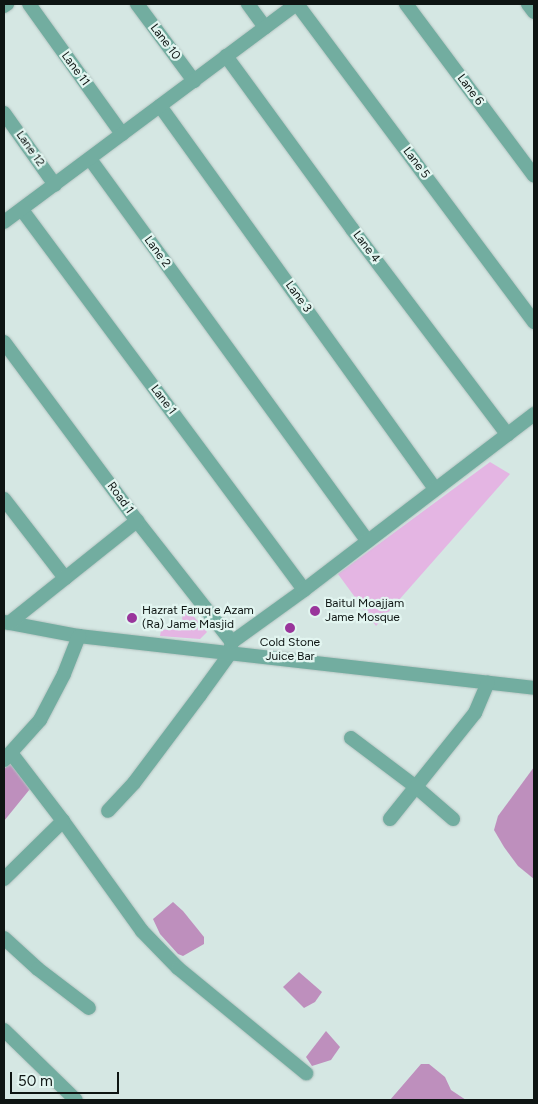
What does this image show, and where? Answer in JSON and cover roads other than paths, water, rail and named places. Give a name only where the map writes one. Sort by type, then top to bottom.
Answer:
[{"type":"street","name":"Lane 11","points":[[28,4],[122,134]]},
{"type":"street","name":"Lane 10","points":[[136,4],[194,80]]},
{"type":"street","points":[[248,4],[265,27]]},
{"type":"street","points":[[4,222],[56,186],[122,134],[297,4]]},
{"type":"street","name":"Lane 5","points":[[297,4],[534,322]]},
{"type":"street","name":"Lane 6","points":[[406,4],[534,176]]},
{"type":"street","points":[[528,4],[534,12]]},
{"type":"street","name":"Lane 4","points":[[226,56],[352,229],[508,435]]},
{"type":"street","name":"Lane 3","points":[[160,106],[435,488]]},
{"type":"street","name":"Lane 12","points":[[4,113],[56,186]]},
{"type":"street","name":"Lane 2","points":[[90,159],[368,541]]},
{"type":"street","name":"Lane 1","points":[[22,210],[304,590]]},
{"type":"street","name":"Road 1","points":[[4,342],[230,648]]},
{"type":"street","points":[[108,811],[169,738],[230,648],[435,488],[534,414]]},
{"type":"street","points":[[4,499],[65,578]]},
{"type":"street","points":[[6,622],[137,521]]},
{"type":"street","points":[[6,622],[79,636],[230,648],[534,688]]},
{"type":"street","points":[[79,636],[64,674],[40,720],[7,757],[63,821],[142,931],[178,968],[306,1073]]},
{"type":"street","points":[[390,819],[475,712],[488,683]]},
{"type":"street","points":[[351,738],[416,787],[453,819]]},
{"type":"street","points":[[4,879],[63,821]]},
{"type":"street","points":[[4,938],[38,969],[89,1008]]},
{"type":"street","points":[[4,1030],[76,1100]]},
{"type":"place","name":"Baitul Moajjam Jame Mosque","points":[[315,611]]},
{"type":"place","name":"Hazrat Faruq e Azam (Ra) Jame Masjid","points":[[132,618]]},
{"type":"place","name":"Cold Stone Juice Bar","points":[[290,628]]}]
